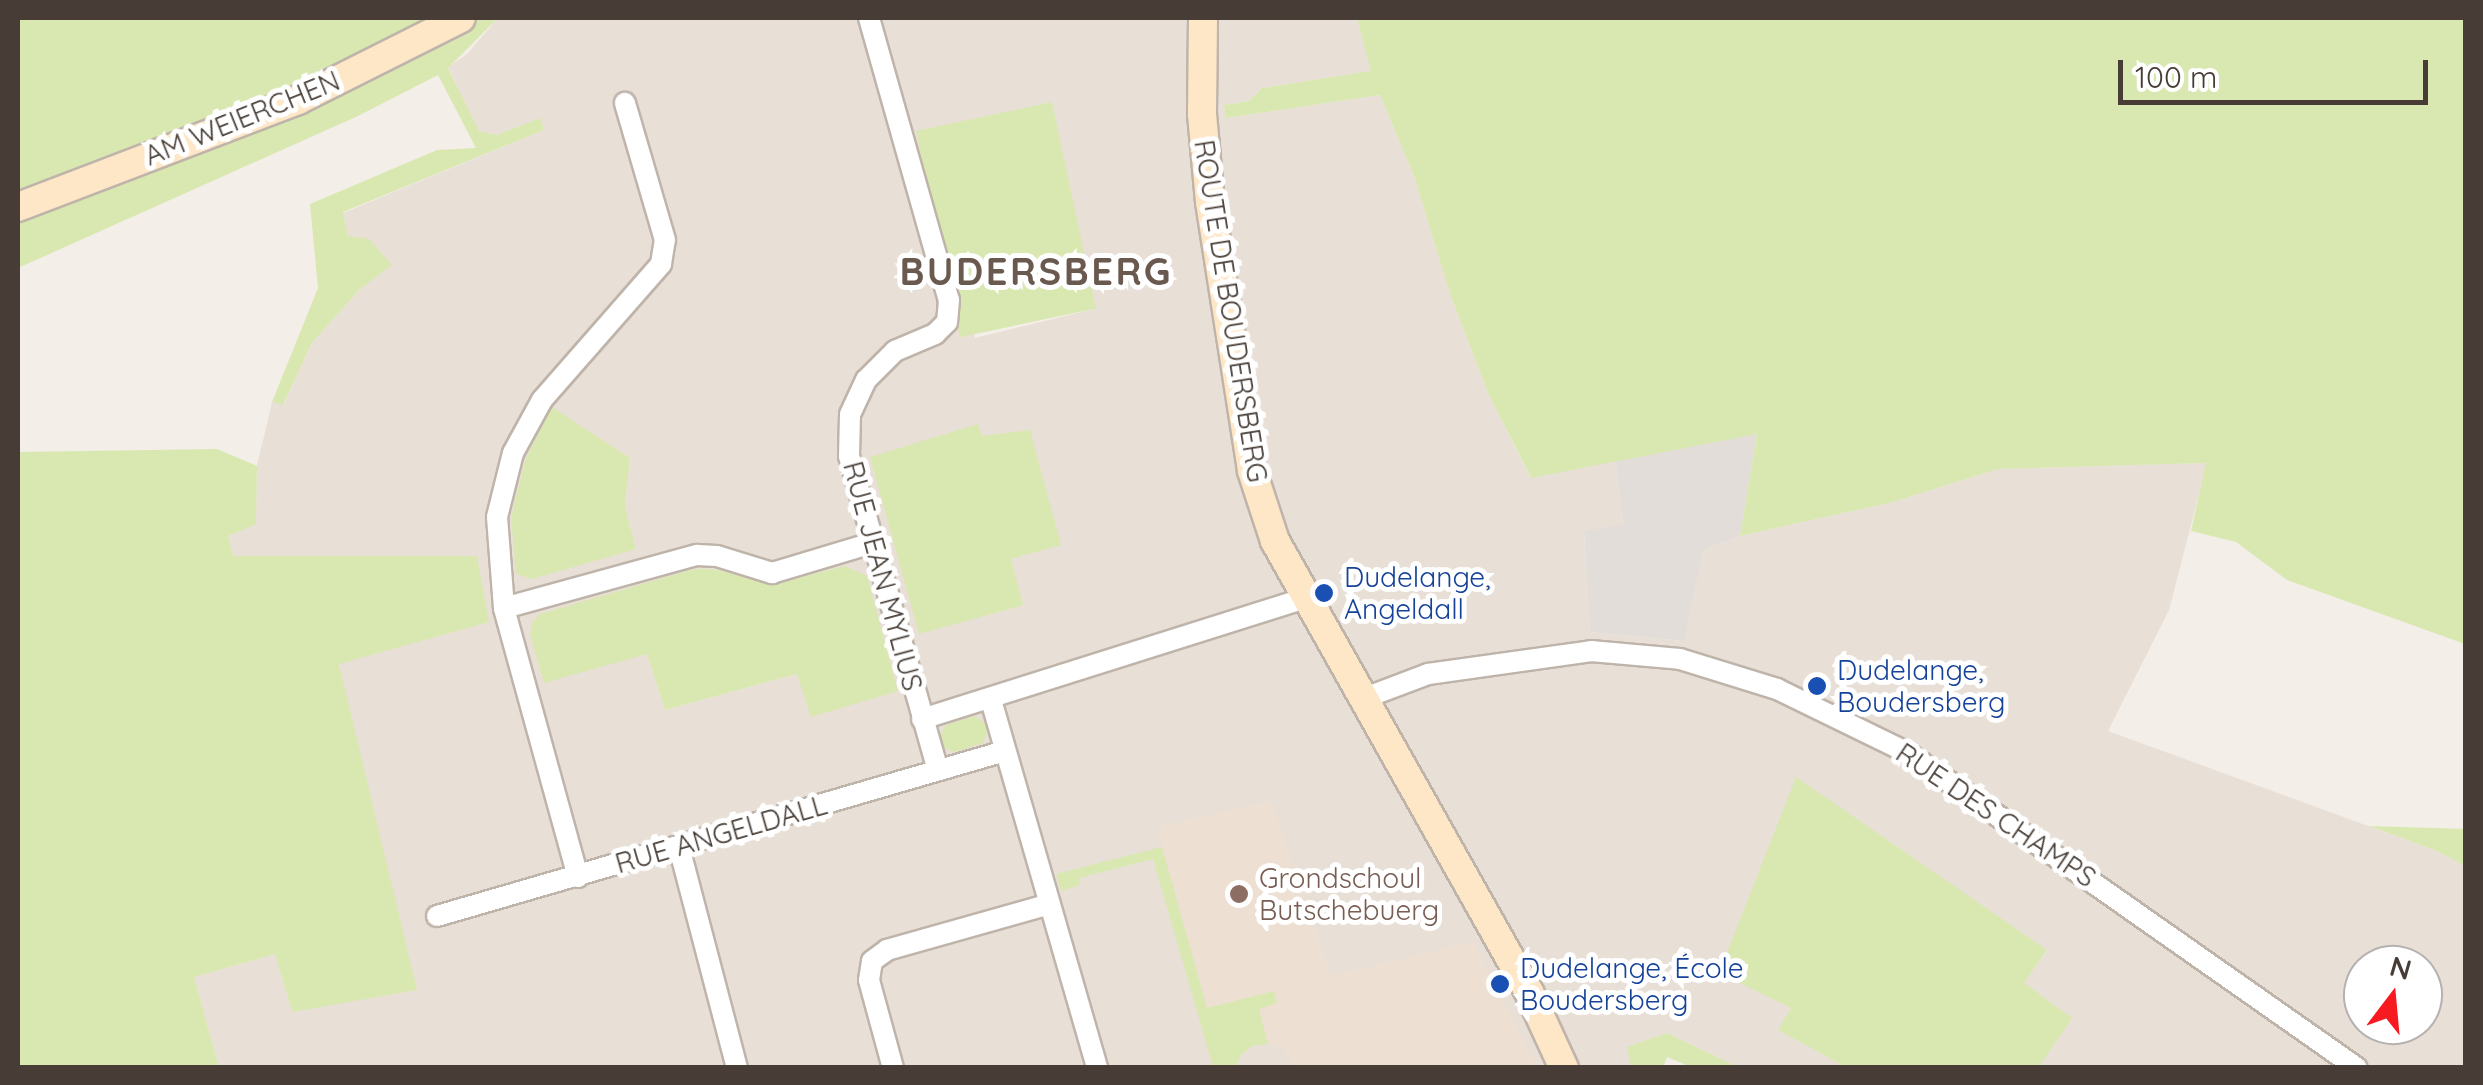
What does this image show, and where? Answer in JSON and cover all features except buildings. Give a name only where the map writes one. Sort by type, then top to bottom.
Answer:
[{"type":"main road","name":"AM WEIERCHEN","points":[[18,207],[298,100],[461,18]]},
{"type":"main road","name":"ROUTE DE BOUDERSBERG","points":[[1202,18],[1203,142],[1252,471],[1275,541],[1530,992],[1564,1068]]},
{"type":"street","name":"RUE JEAN MYLIUS","points":[[869,18],[949,300],[947,322],[935,334],[894,351],[866,380],[850,415],[849,456],[938,770]]},
{"type":"street","points":[[578,877],[504,608],[497,517],[513,453],[542,400],[661,264],[664,240],[626,103]]},
{"type":"street","points":[[504,608],[697,556],[716,556],[772,573],[872,543]]},
{"type":"street","points":[[922,718],[990,700],[1306,598]]},
{"type":"street","name":"RUE DES CHAMPS","points":[[1362,699],[1428,674],[1591,651],[1680,658],[1777,688],[1908,752],[2357,1068]]},
{"type":"street","points":[[990,700],[1097,1068]]},
{"type":"street","name":"RUE ANGELDALL","points":[[436,916],[1005,751]]},
{"type":"street","points":[[680,846],[737,1068]]},
{"type":"street","points":[[893,1068],[869,980],[872,961],[887,950],[1050,904]]},
{"type":"shaded area","points":[[498,18],[1357,18],[1372,71],[1262,88],[1249,101],[1224,105],[1226,118],[1380,95],[1414,176],[1450,294],[1488,393],[1530,477],[1615,459],[1623,524],[1584,532],[1590,632],[1683,641],[1703,550],[1740,536],[1893,502],[1998,469],[2207,463],[2169,610],[2108,731],[2437,851],[2466,866],[2465,1068],[2039,1067],[2071,1019],[2023,983],[2047,951],[1791,1008],[1779,1030],[1846,1067],[1738,1067],[1667,1033],[1628,1047],[1631,1068],[219,1067],[194,977],[275,954],[292,1012],[361,767],[339,663],[488,622],[232,556],[228,536],[256,523],[257,466],[272,402],[284,404],[312,343],[360,289],[391,265],[348,236],[343,213],[544,130],[539,119],[497,135],[478,131],[448,67],[467,54]],"holes":[[[1052,103],[1094,309],[975,338],[918,138]],[[630,458],[625,506],[636,549],[517,574]],[[844,566],[797,674],[665,710],[647,654],[714,569],[772,585]]]},
{"type":"shaded area","points":[[1757,434],[1740,536],[1703,550],[1684,641],[1590,632],[1584,531],[1623,524],[1615,459]]},
{"type":"shaded area","name":"Grondschoul Butschebuerg","points":[[1271,801],[1331,976],[1473,941],[1537,1067],[1297,1067],[1282,1048],[1268,1044],[1259,1008],[1207,1008],[1157,827]]},
{"type":"green space","points":[[18,18],[498,18],[448,68],[479,131],[497,135],[540,118],[544,130],[343,212],[348,236],[369,239],[392,265],[360,289],[312,343],[283,405],[272,402],[318,288],[310,204],[437,150],[476,148],[438,75],[358,116],[18,268]]},
{"type":"green space","points":[[1357,18],[2465,18],[2465,644],[2287,580],[2236,542],[2191,531],[2206,463],[1998,469],[1893,502],[1740,536],[1757,434],[1531,478],[1488,393],[1450,294],[1414,176],[1380,95],[1226,118],[1224,105],[1249,101],[1262,88],[1371,71]]},
{"type":"green space","points":[[1052,102],[1096,308],[960,337],[916,131]]},
{"type":"green space","points":[[552,407],[630,458],[625,506],[636,549],[532,579],[516,574],[511,517],[526,458]]},
{"type":"green space","points":[[978,424],[982,436],[1030,430],[1061,545],[1011,559],[1023,605],[919,634],[870,457]]},
{"type":"green space","points":[[217,449],[257,466],[256,524],[228,536],[233,556],[477,556],[489,622],[339,664],[417,990],[292,1012],[275,954],[194,977],[219,1067],[18,1067],[18,452]]},
{"type":"green space","points":[[844,566],[867,576],[898,691],[811,717],[797,674],[665,710],[647,654],[544,683],[530,635],[532,623],[540,614],[694,569],[714,569],[772,585]]},
{"type":"green space","points":[[975,716],[989,727],[983,743],[954,752],[943,747],[940,735],[946,725]]},
{"type":"green space","points":[[1796,777],[2047,950],[2024,983],[2072,1018],[2039,1067],[1846,1067],[1778,1030],[1791,1008],[1719,973]]},
{"type":"green space","points":[[2369,826],[2465,829],[2465,866],[2437,851]]},
{"type":"green space","points":[[1162,847],[1207,1008],[1274,991],[1277,1003],[1259,1009],[1268,1044],[1252,1046],[1240,1056],[1236,1067],[1213,1067],[1153,859],[1079,878],[1080,885],[1061,891],[1056,874]]},
{"type":"green space","points":[[1667,1033],[1738,1067],[1691,1067],[1667,1057],[1663,1067],[1631,1067],[1627,1047]]},
{"type":"place","name":"Dudelange, Angeldall","points":[[1324,593]]},
{"type":"place","name":"Dudelange, Boudersberg","points":[[1817,686]]},
{"type":"place","name":"Grondschoul Butschebuerg","points":[[1239,894]]},
{"type":"place","name":"Dudelange, École Boudersberg","points":[[1500,984]]},
{"type":"district","name":"BUDERSBERG","points":[[1036,272]]}]
